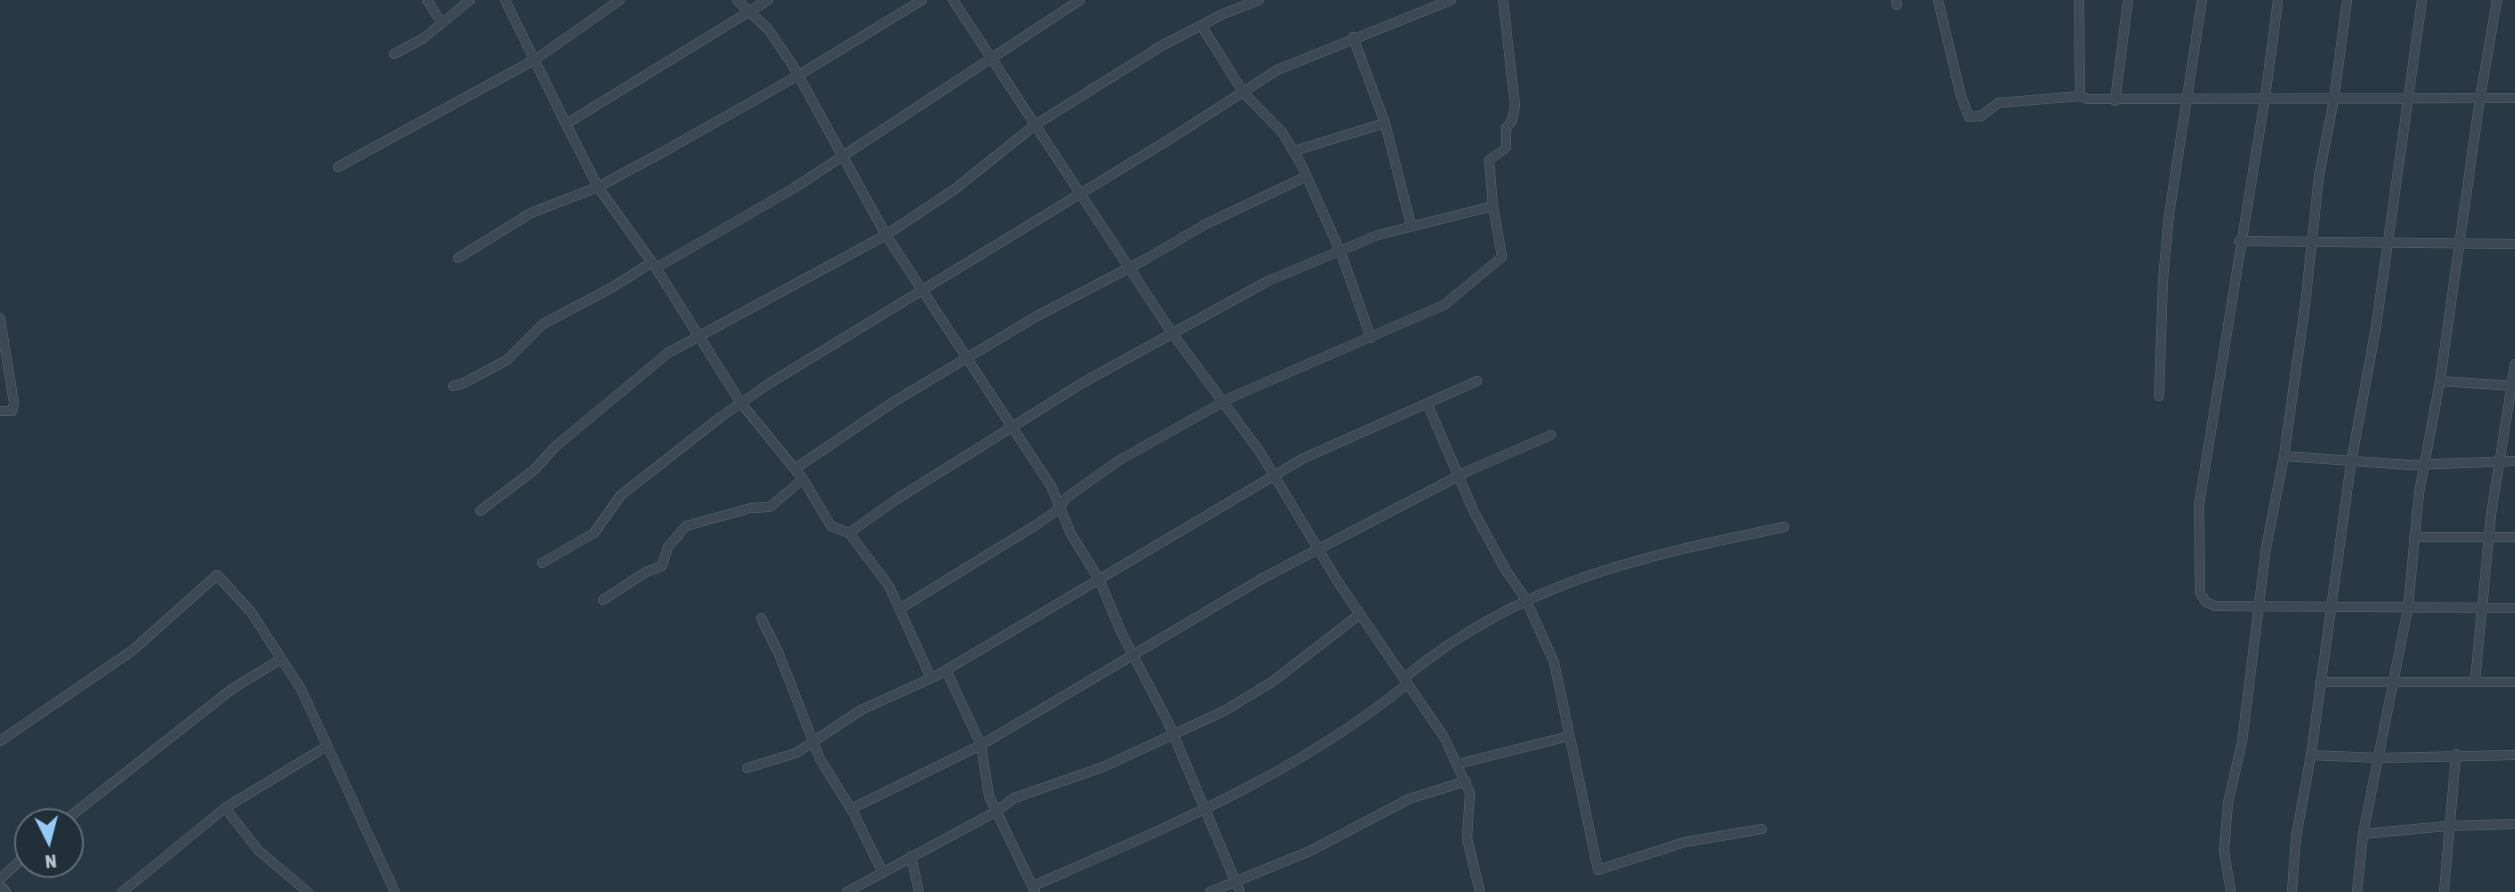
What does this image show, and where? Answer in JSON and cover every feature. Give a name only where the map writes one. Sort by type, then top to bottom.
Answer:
[{"type":"street","points":[[427,0],[441,22]]},
{"type":"street","points":[[394,54],[424,38],[470,0]]},
{"type":"street","points":[[505,0],[598,187],[654,265],[741,403],[796,468],[831,526],[849,533],[871,561],[901,608],[930,676]]},
{"type":"street","points":[[338,167],[536,60],[620,0]]},
{"type":"street","points":[[737,0],[768,29],[799,75],[886,235],[1051,486],[1071,534],[1099,579],[1132,653],[1174,735],[1240,892]]},
{"type":"street","points":[[566,124],[751,13],[768,0]]},
{"type":"street","points":[[458,258],[531,213],[598,187],[799,75],[922,0]]},
{"type":"street","points":[[953,0],[994,58],[1079,194],[1172,333],[1260,452],[1310,531],[1318,551],[1428,711],[1466,781],[1471,806],[1467,838],[1480,892]]},
{"type":"street","points":[[453,386],[463,384],[507,360],[543,324],[755,212],[1080,0]]},
{"type":"street","points":[[480,511],[534,470],[556,446],[668,353],[886,235],[955,189],[1035,125],[1163,45],[1201,24],[1259,0]]},
{"type":"street","points":[[542,563],[594,533],[621,495],[741,403],[923,289],[1287,65],[1451,0]]},
{"type":"street","points":[[901,608],[974,565],[1059,509],[1066,498],[1118,461],[1222,402],[1444,305],[1499,260],[1502,252],[1493,206],[1489,160],[1506,148],[1506,128],[1513,121],[1515,105],[1503,0]]},
{"type":"street","points":[[1938,0],[1961,96],[1969,117],[1981,116],[1997,103],[2080,96],[2115,101],[2515,98]]},
{"type":"street","points":[[2079,0],[2080,96]]},
{"type":"street","points":[[2115,101],[2128,0]]},
{"type":"street","points":[[2159,396],[2163,280],[2169,215],[2202,0]]},
{"type":"street","points":[[2278,0],[2265,98],[2239,242],[2199,505],[2200,593],[2207,602],[2215,606],[2515,608]]},
{"type":"street","points":[[2231,892],[2224,851],[2225,829],[2242,742],[2266,548],[2284,456],[2319,176],[2334,99],[2347,0]]},
{"type":"street","points":[[2292,892],[2296,837],[2311,755],[2351,463],[2388,243],[2422,0]]},
{"type":"street","points":[[2357,892],[2363,834],[2408,608],[2424,464],[2440,381],[2480,98],[2497,0]]},
{"type":"street","points":[[1201,24],[1243,92],[1282,132],[1293,151],[1341,253],[1371,338]]},
{"type":"street","points":[[1353,37],[1385,123],[1411,225]]},
{"type":"street","points":[[1293,151],[1385,123]]},
{"type":"street","points":[[796,468],[895,401],[968,360],[1037,316],[1215,219],[1305,177]]},
{"type":"street","points":[[849,533],[897,499],[1084,382],[1268,281],[1341,253],[1378,235],[1493,206]]},
{"type":"street","points":[[2239,242],[2515,244]]},
{"type":"street","points":[[0,318],[14,403],[12,411],[0,411]]},
{"type":"street","points":[[2475,681],[2488,537],[2515,364]]},
{"type":"street","points":[[747,768],[796,752],[861,710],[911,689],[930,676],[946,670],[1274,475],[1326,447],[1477,381]]},
{"type":"street","points":[[2440,381],[2513,386]]},
{"type":"street","points":[[1427,403],[1458,477],[1492,547],[1525,598],[1554,662],[1599,871],[1685,842],[1762,829]]},
{"type":"street","points":[[850,809],[981,745],[1232,595],[1458,477],[1551,435]]},
{"type":"street","points":[[2284,456],[2351,463],[2515,461]]},
{"type":"street","points":[[603,600],[646,572],[662,566],[675,536],[686,526],[751,508],[770,507],[803,479]]},
{"type":"street","points":[[946,670],[981,745],[986,785],[1034,889],[1206,810],[1307,753],[1455,641],[1525,598],[1603,569],[1783,527]]},
{"type":"street","points":[[2414,537],[2515,537]]},
{"type":"street","points":[[0,741],[132,650],[216,575],[251,612],[301,689],[395,892]]},
{"type":"street","points":[[847,892],[997,811],[1021,795],[1103,766],[1224,711],[1272,681],[1360,614]]},
{"type":"street","points":[[761,618],[838,793],[850,809],[883,873]]},
{"type":"street","points":[[81,808],[232,689],[281,659]]},
{"type":"street","points":[[2320,682],[2515,682]]},
{"type":"street","points":[[1458,764],[1569,736]]},
{"type":"street","points":[[122,892],[225,808],[327,746]]},
{"type":"street","points":[[2311,755],[2379,758],[2456,754],[2515,755]]},
{"type":"street","points":[[2444,892],[2447,826],[2456,754]]},
{"type":"street","points":[[1210,892],[1310,851],[1409,799],[1466,781]]},
{"type":"street","points":[[225,808],[260,851],[302,890]]},
{"type":"street","points":[[2363,834],[2447,826],[2515,824]]},
{"type":"street","points":[[911,856],[919,892]]},
{"type":"street","points":[[0,879],[14,866]]},
{"type":"street","points":[[0,887],[5,892]]}]
